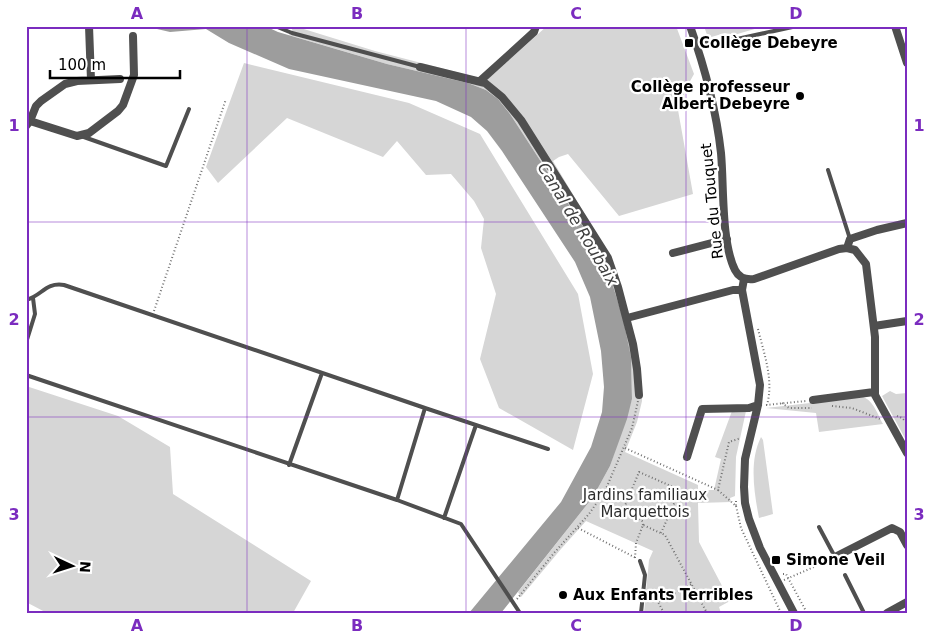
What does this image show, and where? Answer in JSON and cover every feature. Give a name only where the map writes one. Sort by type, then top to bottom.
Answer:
[{"type":"street","points":[[89,26],[90,80]]},
{"type":"street","points":[[480,81],[534,32],[536,26]]},
{"type":"street","name":"Rue du Touquet","points":[[690,26],[711,90],[718,131],[723,175],[726,239],[736,271],[744,278]]},
{"type":"street","points":[[895,26],[907,64]]},
{"type":"street","points":[[120,79],[69,82],[36,106],[28,124],[80,136],[89,133],[118,111],[123,105],[134,75],[132,36]]},
{"type":"street","points":[[420,67],[480,81],[492,87],[512,108],[608,258],[627,318],[637,369],[639,395]]},
{"type":"street","points":[[847,248],[850,239],[907,223]]},
{"type":"street","points":[[673,253],[726,239]]},
{"type":"street","points":[[794,613],[753,533],[745,502],[745,459],[764,406],[742,290],[744,278],[754,279],[835,250],[847,248],[858,252],[866,264],[874,326],[876,344],[874,392],[876,400],[907,453]]},
{"type":"street","points":[[627,318],[732,290],[742,290]]},
{"type":"street","points":[[874,326],[907,321]]},
{"type":"street","points":[[815,404],[874,392]]},
{"type":"street","points":[[687,457],[702,410],[764,406]]},
{"type":"street","points":[[833,558],[892,528],[900,532],[907,545]]},
{"type":"street","points":[[887,613],[907,602]]},
{"type":"lane","points":[[275,26],[420,67]]},
{"type":"lane","points":[[696,44],[737,39],[797,26]]},
{"type":"lane","points":[[80,136],[166,166],[189,109]]},
{"type":"lane","points":[[828,170],[850,239]]},
{"type":"lane","points":[[26,300],[33,298],[47,287],[59,284],[548,449]]},
{"type":"lane","points":[[26,343],[35,314],[33,298]]},
{"type":"lane","points":[[290,465],[322,373]]},
{"type":"lane","points":[[26,376],[397,500],[461,524],[520,612]]},
{"type":"lane","points":[[397,500],[425,408]]},
{"type":"lane","points":[[444,518],[476,425]]},
{"type":"lane","points":[[819,527],[833,558]]},
{"type":"lane","points":[[637,560],[645,574],[641,613]]},
{"type":"lane","points":[[845,575],[864,613]]},
{"type":"path","points":[[152,315],[226,100]]},
{"type":"path","points":[[517,599],[577,528],[605,491],[635,418],[639,395]]},
{"type":"path","points":[[782,404],[789,408],[815,404]]},
{"type":"path","points":[[764,406],[815,404]]},
{"type":"path","points":[[825,407],[852,408],[874,418],[899,416],[907,423]]},
{"type":"path","points":[[718,490],[729,442],[740,439],[743,432]]},
{"type":"path","points":[[624,447],[718,490],[736,506],[737,496]]},
{"type":"path","points":[[661,533],[680,490],[639,472],[622,513],[642,521],[644,525],[661,533],[666,535],[707,613]]},
{"type":"path","points":[[637,560],[636,543],[644,525]]},
{"type":"path","points":[[577,528],[637,560]]},
{"type":"path","points":[[768,587],[833,558]]},
{"type":"path","points":[[779,568],[783,575],[786,574],[807,613]]},
{"type":"path","points":[[664,613],[658,602],[692,584]]},
{"type":"green space","name":"Jardins familiaux Marquettois","points":[[294,26],[375,51],[487,80],[547,26],[676,26],[694,74],[684,92],[685,101],[678,110],[693,194],[619,216],[568,154],[553,161],[613,264],[641,380],[642,401],[637,422],[625,452],[698,485],[698,490],[714,490],[721,459],[715,457],[732,411],[746,411],[736,457],[735,496],[730,498],[731,502],[698,503],[699,542],[730,601],[719,607],[721,613],[644,613],[649,560],[653,551],[586,521],[521,597],[518,592],[593,497],[610,466],[632,399],[631,361],[623,318],[608,270],[597,248],[510,114],[498,99],[486,90],[468,83],[387,64],[289,35]]},
{"type":"green space","points":[[704,26],[765,26],[734,36],[725,33],[708,38]]},
{"type":"green space","points":[[244,63],[409,103],[480,134],[578,294],[593,374],[573,450],[499,408],[480,359],[496,294],[481,248],[484,219],[474,201],[451,174],[426,175],[397,141],[383,157],[287,118],[218,183],[206,167]]},
{"type":"green space","points":[[26,386],[118,416],[170,447],[173,494],[311,581],[293,613],[47,613],[26,602]]},
{"type":"green space","points":[[890,391],[896,394],[907,393],[907,442],[882,396]]},
{"type":"green space","points":[[863,397],[872,404],[883,424],[819,432],[816,413],[766,408]]},
{"type":"green space","points":[[761,437],[763,440],[773,514],[759,518],[754,487],[754,466],[757,446]]},
{"type":"water","name":"Canal de Roubaix","points":[[144,26],[265,26],[278,32],[387,64],[468,83],[486,90],[498,99],[510,114],[597,248],[608,270],[623,318],[631,357],[632,399],[627,419],[610,466],[593,497],[501,613],[469,613],[561,502],[591,447],[602,412],[604,387],[601,351],[590,297],[575,262],[502,151],[487,131],[471,117],[436,101],[289,69],[229,43],[206,29],[170,32]]},
{"type":"place","name":"Collège Debeyre","points":[[689,43]]},
{"type":"place","name":"Collège professeur Albert Debeyre","points":[[800,96]]},
{"type":"place","name":"Simone Veil","points":[[776,560]]},
{"type":"place","name":"Aux Enfants Terribles","points":[[563,595]]}]
